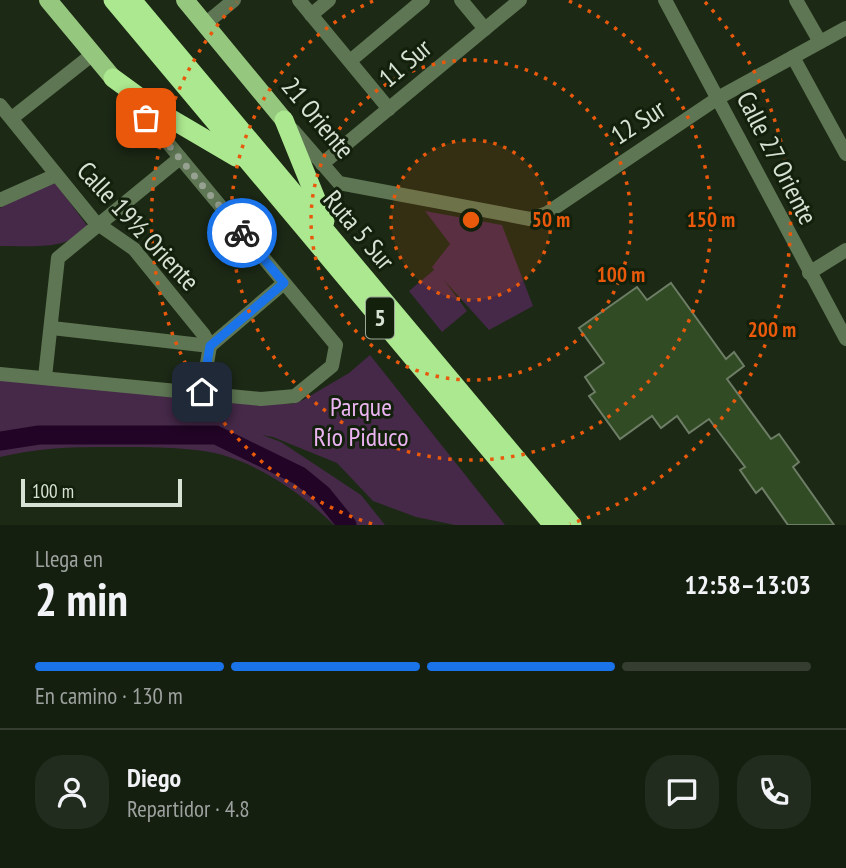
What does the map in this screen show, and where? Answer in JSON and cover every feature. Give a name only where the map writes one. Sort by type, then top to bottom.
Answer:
[{"type":"highway","name":"Ruta 5 Sur","points":[[113,0],[553,525]]},
{"type":"highway","name":"Ruta 5 Sur","points":[[132,0],[572,525]]},
{"type":"highway","points":[[113,78],[148,104],[217,145],[259,174]]},
{"type":"highway","points":[[284,120],[319,208],[339,246]]},
{"type":"main road","points":[[48,0],[113,78]]},
{"type":"main road","name":"21 Oriente","points":[[185,0],[284,120]]},
{"type":"street","points":[[205,24],[234,0]]},
{"type":"street","points":[[299,0],[389,109]]},
{"type":"street","points":[[311,15],[329,0]]},
{"type":"street","points":[[350,61],[423,0]]},
{"type":"street","points":[[461,0],[485,29]]},
{"type":"street","name":"11 Sur","points":[[321,164],[520,0]]},
{"type":"street","name":"Calle 27 Oriente","points":[[665,0],[846,339]]},
{"type":"street","points":[[796,0],[820,42]]},
{"type":"street","name":"12 Sur","points":[[450,205],[519,219],[542,216],[718,98],[846,28]]},
{"type":"street","points":[[12,118],[93,54]]},
{"type":"street","points":[[793,57],[846,154]]},
{"type":"street","points":[[0,374],[261,399],[291,398],[325,373],[336,357],[336,345],[113,78]]},
{"type":"street","name":"Calle 19½ Oriente","points":[[0,104],[99,226],[134,249],[210,346]]},
{"type":"street","name":"21 Oriente","points":[[284,120],[340,184],[450,205]]},
{"type":"street","points":[[45,377],[57,261],[180,158]]},
{"type":"street","points":[[0,200],[56,175]]},
{"type":"street","points":[[809,272],[846,250]]},
{"type":"street","points":[[202,392],[210,346],[284,283]]},
{"type":"street","points":[[52,328],[210,346]]},
{"type":"green space","points":[[54,181],[88,227],[79,235],[59,244],[0,246],[0,208]]},
{"type":"green space","points":[[425,211],[502,225],[533,306],[489,330],[444,280],[467,311],[442,332],[409,291],[434,270],[432,267],[450,244]]},
{"type":"green space","name":"Parque Río Piduco","points":[[370,355],[505,525],[455,525],[416,517],[373,501],[337,463],[273,437],[262,435],[281,442],[361,495],[385,525],[334,525],[306,500],[274,478],[240,461],[204,451],[150,447],[72,448],[45,449],[0,457],[0,381],[40,378],[256,403],[292,404],[349,373]]},
{"type":"building","points":[[671,283],[726,359],[734,352],[744,366],[727,379],[771,439],[779,434],[799,462],[793,467],[834,525],[788,525],[762,488],[756,493],[740,470],[745,467],[709,419],[689,433],[677,416],[661,428],[652,416],[620,439],[589,396],[595,392],[585,377],[604,363],[579,328],[637,287],[647,300]]},
{"type":"waterway","points":[[0,441],[39,435],[216,435],[300,476],[322,494],[347,525]]},
{"type":"way so far","points":[[146,118],[242,233]]},
{"type":"route","points":[[202,392],[210,346],[284,283],[242,233]]}]
